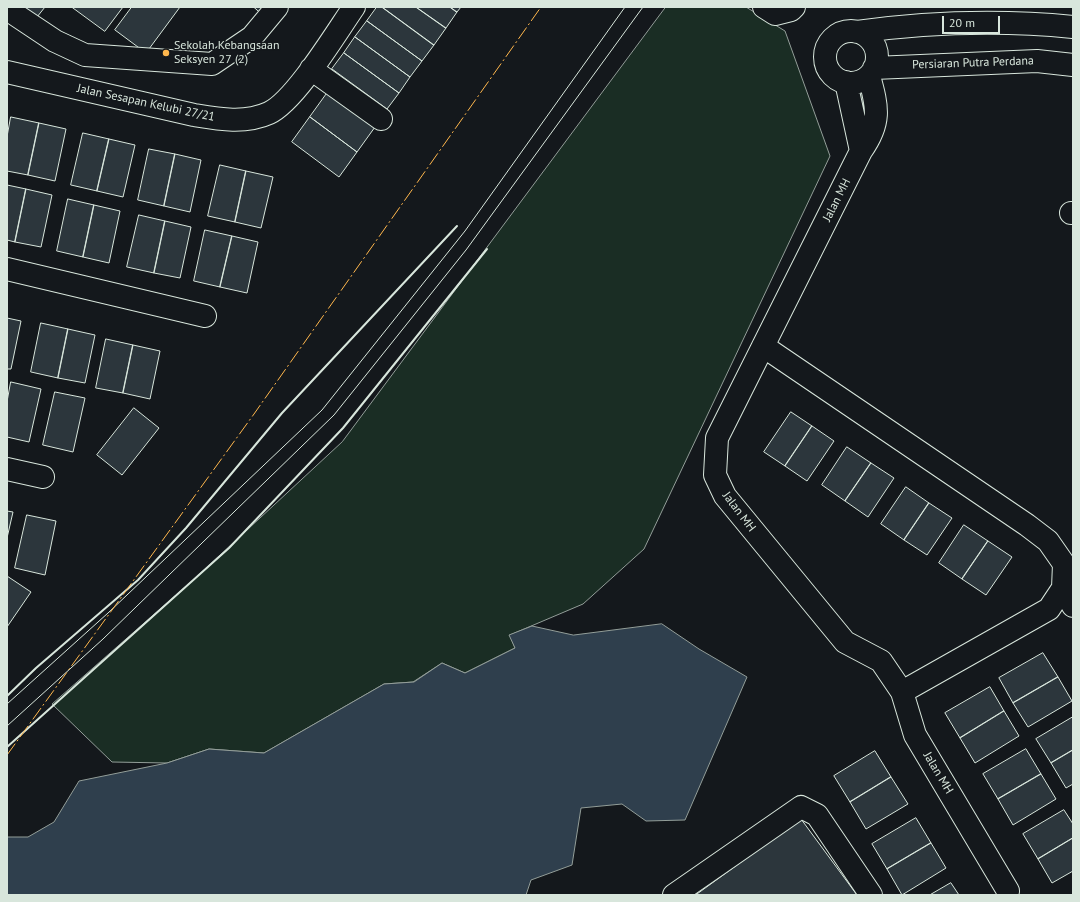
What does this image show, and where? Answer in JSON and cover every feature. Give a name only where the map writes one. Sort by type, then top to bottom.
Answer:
[{"type":"street","points":[[7,9],[55,41],[85,55],[212,64],[252,37],[277,7]]},
{"type":"street","name":"Jalan Sesapan Kelubi 27/21","points":[[7,72],[223,120],[244,119],[269,113],[293,94],[354,7]]},
{"type":"street","points":[[857,32],[892,27],[965,22],[1036,23],[1073,27]]},
{"type":"street","points":[[851,31],[857,32],[869,38],[877,56],[871,72],[860,81],[846,82],[834,77],[827,67],[827,48],[839,34],[851,31]]},
{"type":"street","name":"Persiaran Putra Perdana","points":[[871,72],[1038,61],[1073,65]]},
{"type":"street","points":[[311,69],[381,119]]},
{"type":"street","name":"Jalan MH","points":[[871,72],[875,96],[875,128],[861,151],[717,438],[715,475],[725,496],[845,642],[881,661],[902,692],[915,735],[1008,891]]},
{"type":"street","points":[[846,82],[861,151]]},
{"type":"street","points":[[7,270],[205,316]]},
{"type":"street","points":[[763,346],[1027,525],[1043,537],[1064,564],[1070,601],[1048,609],[902,692]]},
{"type":"street","points":[[7,469],[43,477]]},
{"type":"street","points":[[674,895],[801,807],[817,815],[871,895]]},
{"type":"green space","points":[[666,7],[746,7],[785,31],[830,156],[644,549],[583,604],[510,635],[515,648],[465,673],[442,663],[413,682],[384,684],[264,753],[209,749],[167,763],[112,762],[52,704],[192,581],[342,442]]},
{"type":"water","points":[[662,624],[699,649],[747,677],[685,820],[646,821],[622,804],[581,808],[572,865],[531,880],[526,895],[7,895],[7,837],[28,837],[54,822],[79,781],[167,763],[209,749],[264,753],[384,684],[414,682],[442,663],[465,673],[515,648],[509,635],[532,626],[573,635]]},
{"type":"building","points":[[23,7],[45,7],[37,17]]},
{"type":"building","points":[[72,7],[123,7],[105,31]]},
{"type":"building","points":[[132,7],[180,7],[146,53],[115,30]]},
{"type":"building","points":[[254,7],[266,7],[261,13]]},
{"type":"building","points":[[377,7],[382,7],[434,45],[422,61],[367,21]]},
{"type":"building","points":[[382,7],[416,7],[446,28],[434,45]]},
{"type":"building","points":[[416,7],[450,7],[457,12],[446,28]]},
{"type":"building","points":[[450,7],[461,7],[457,12]]},
{"type":"building","points":[[367,21],[422,61],[410,77],[355,37]]},
{"type":"building","points":[[355,37],[410,77],[399,93],[344,53]]},
{"type":"building","points":[[344,53],[399,93],[387,109],[332,69]]},
{"type":"building","points":[[328,92],[375,127],[357,152],[310,117]]},
{"type":"building","points":[[11,117],[39,123],[28,175],[7,171],[7,137]]},
{"type":"building","points":[[310,117],[357,152],[339,177],[292,142]]},
{"type":"building","points":[[39,123],[66,129],[55,181],[28,175]]},
{"type":"building","points":[[83,133],[109,139],[97,191],[71,185]]},
{"type":"building","points":[[109,139],[135,145],[123,197],[97,191]]},
{"type":"building","points":[[149,149],[175,154],[164,206],[138,200]]},
{"type":"building","points":[[175,154],[201,160],[190,212],[164,206]]},
{"type":"building","points":[[220,165],[246,171],[235,222],[208,216]]},
{"type":"building","points":[[246,171],[273,177],[261,228],[235,222]]},
{"type":"building","points":[[7,185],[26,189],[15,242],[7,240]]},
{"type":"building","points":[[26,189],[52,195],[41,247],[15,242]]},
{"type":"building","points":[[68,199],[94,205],[83,257],[57,251]]},
{"type":"building","points":[[94,205],[120,211],[109,263],[83,257]]},
{"type":"building","points":[[139,215],[165,221],[154,273],[127,267]]},
{"type":"building","points":[[165,221],[191,227],[180,278],[154,273]]},
{"type":"building","points":[[205,230],[232,236],[220,287],[194,281]]},
{"type":"building","points":[[232,236],[258,242],[247,293],[220,287]]},
{"type":"building","points":[[7,318],[21,321],[11,369],[7,369]]},
{"type":"building","points":[[41,323],[68,329],[58,378],[31,372]]},
{"type":"building","points":[[68,329],[95,335],[85,383],[58,378]]},
{"type":"building","points":[[106,339],[133,345],[123,393],[96,388]]},
{"type":"building","points":[[133,345],[160,351],[150,399],[123,393]]},
{"type":"building","points":[[11,382],[41,389],[29,442],[7,437],[7,402]]},
{"type":"building","points":[[55,392],[85,398],[73,452],[43,445]]},
{"type":"building","points":[[134,408],[159,428],[122,475],[97,455]]},
{"type":"building","points":[[791,412],[812,426],[785,466],[764,452]]},
{"type":"building","points":[[812,426],[834,441],[807,481],[785,466]]},
{"type":"building","points":[[847,447],[871,463],[845,501],[822,485]]},
{"type":"building","points":[[871,463],[894,478],[868,517],[845,501]]},
{"type":"building","points":[[906,487],[929,503],[904,540],[881,524]]},
{"type":"building","points":[[929,503],[952,518],[927,555],[904,540]]},
{"type":"building","points":[[7,511],[13,512],[7,538]]},
{"type":"building","points":[[27,515],[56,521],[45,575],[15,568]]},
{"type":"building","points":[[964,525],[988,541],[962,579],[939,563]]},
{"type":"building","points":[[988,541],[1012,557],[986,595],[962,579]]},
{"type":"building","points":[[7,576],[31,592],[7,627]]},
{"type":"building","points":[[1043,653],[1058,677],[1013,703],[999,678]]},
{"type":"building","points":[[1058,677],[1072,701],[1028,727],[1013,703]]},
{"type":"building","points":[[990,687],[1004,711],[960,738],[945,713]]},
{"type":"building","points":[[1004,711],[1019,736],[975,763],[960,738]]},
{"type":"building","points":[[1073,717],[1073,750],[1051,763],[1036,739]]},
{"type":"building","points":[[1026,749],[1041,774],[998,799],[983,774]]},
{"type":"building","points":[[1073,750],[1073,784],[1066,788],[1051,763]]},
{"type":"building","points":[[875,751],[891,777],[850,802],[834,776]]},
{"type":"building","points":[[1041,774],[1056,799],[1013,825],[998,799]]},
{"type":"building","points":[[891,777],[908,804],[866,829],[850,802]]},
{"type":"building","points":[[1064,810],[1073,824],[1073,838],[1038,859],[1023,834]]},
{"type":"building","points":[[916,818],[931,843],[887,869],[872,844]]},
{"type":"building","points":[[801,819],[857,895],[696,895]]},
{"type":"building","points":[[1073,838],[1073,871],[1052,883],[1038,859]]},
{"type":"building","points":[[931,843],[946,868],[902,895],[887,869]]},
{"type":"building","points":[[951,883],[959,895],[930,895]]},
{"type":"tram line","points":[[7,704],[108,613],[322,410],[465,231],[625,7]]},
{"type":"tram line","points":[[7,726],[103,639],[334,415],[466,250],[643,7]]},
{"type":"wall","points":[[7,696],[36,668],[138,580],[186,528],[282,413],[457,226]]},
{"type":"wall","points":[[7,747],[229,548],[343,428],[487,249]]},
{"type":"power","points":[[7,755],[254,414],[541,7]]},
{"type":"place","name":"Sekolah Kebangsaan Seksyen 27 (2)","points":[[166,53]]}]
